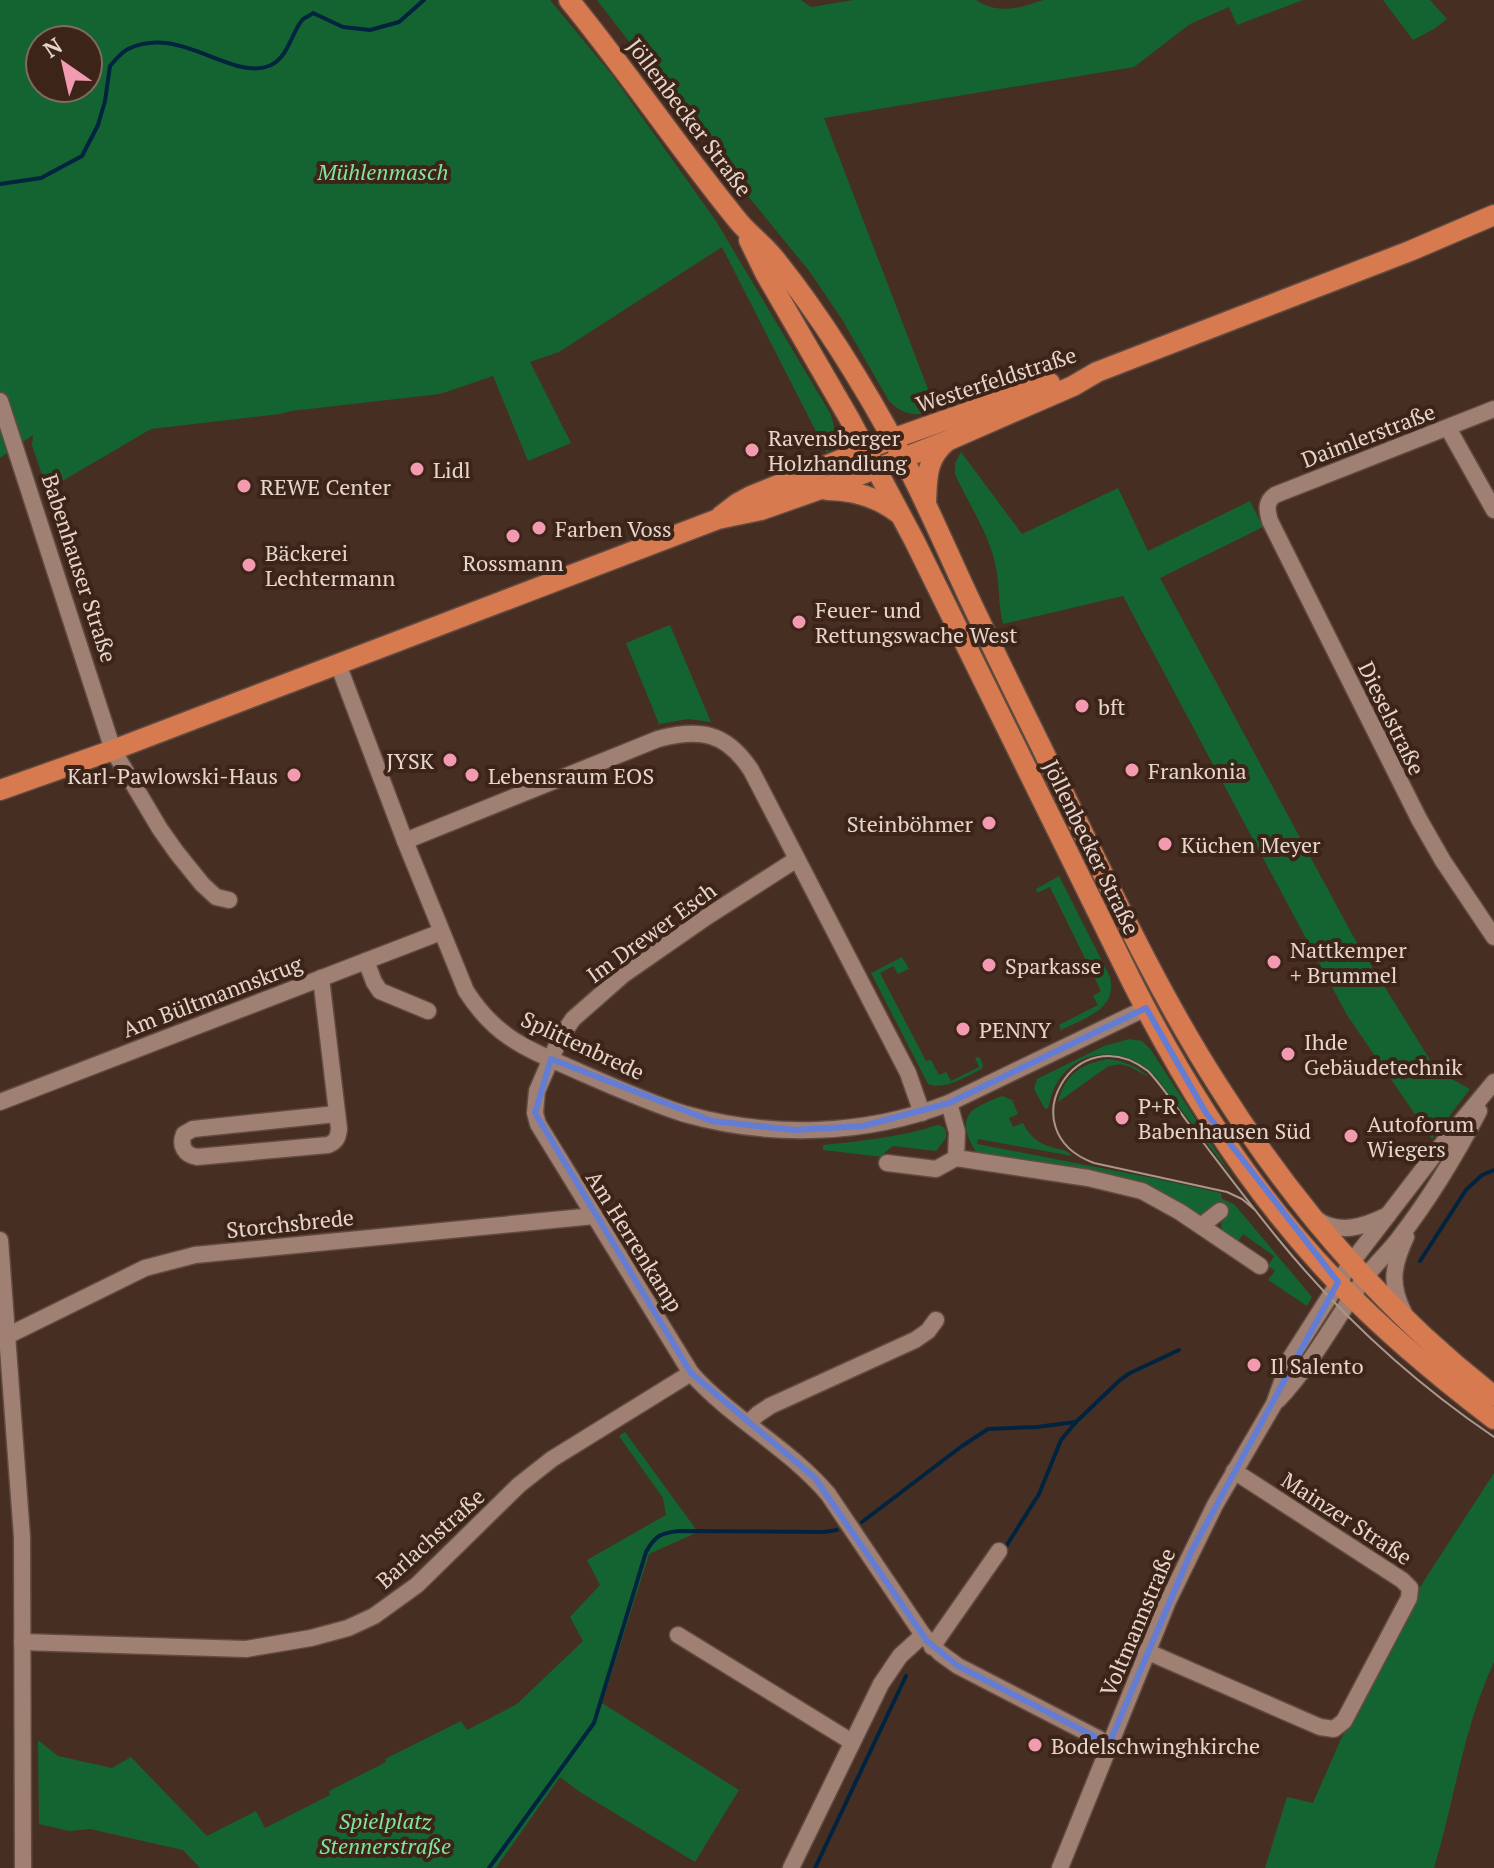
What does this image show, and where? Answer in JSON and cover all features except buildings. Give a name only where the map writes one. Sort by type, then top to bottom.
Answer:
[{"type":"main road","name":"Jöllenbecker Straße","points":[[569,0],[742,226],[772,256],[813,310],[892,439],[926,503],[1123,914],[1202,1060],[1245,1128],[1358,1270],[1455,1365],[1494,1396]]},
{"type":"main road","points":[[1097,372],[1397,257],[1494,215]]},
{"type":"main road","name":"Jöllenbecker Straße","points":[[742,226],[765,273],[900,514],[1146,1008],[1189,1086],[1272,1205],[1345,1290],[1425,1364],[1494,1419]]},
{"type":"main road","name":"Westerfeldstraße","points":[[866,449],[1070,377],[1097,372]]},
{"type":"main road","name":"Westerfeldstraße","points":[[876,469],[1074,386],[1097,372]]},
{"type":"main road","points":[[926,503],[933,456],[949,440]]},
{"type":"main road","points":[[718,519],[751,496],[866,449]]},
{"type":"main road","points":[[0,790],[113,750],[718,519],[746,515],[876,469]]},
{"type":"main road","points":[[819,490],[862,494],[900,514]]},
{"type":"main road","name":"Splittenbrede","points":[[1146,1008],[1167,997]]},
{"type":"street","name":"Babenhauser Straße","points":[[0,401],[113,750],[177,853],[216,897],[229,900]]},
{"type":"street","name":"Daimlerstraße","points":[[1267,510],[1269,501],[1275,495],[1494,409]]},
{"type":"street","points":[[1448,428],[1494,510]]},
{"type":"street","name":"Dieselstraße","points":[[1267,510],[1412,807],[1443,861],[1494,937]]},
{"type":"street","name":"Splittenbrede","points":[[338,664],[466,991],[498,1031],[523,1046],[646,1101],[712,1121],[740,1125],[794,1130],[863,1126],[922,1113],[949,1103],[1146,1008]]},
{"type":"street","points":[[405,841],[658,739],[696,733],[717,737],[741,755],[751,770],[908,1073],[922,1113]]},
{"type":"street","name":"Im Drewer Esch","points":[[551,1059],[573,1019],[623,975],[797,859]]},
{"type":"street","name":"Am Bültmannskrug","points":[[0,1102],[441,932]]},
{"type":"street","points":[[366,961],[380,991],[428,1011]]},
{"type":"street","points":[[321,978],[336,1114],[338,1137],[335,1142],[197,1157],[184,1151],[182,1144],[184,1134],[193,1129],[336,1114]]},
{"type":"street","name":"Am Herrenkamp","points":[[551,1059],[537,1091],[535,1113],[543,1133],[691,1373],[704,1388],[796,1461],[821,1486],[927,1641],[948,1660],[1109,1744]]},
{"type":"street","points":[[1358,1270],[1398,1240],[1417,1214],[1458,1151],[1493,1084]]},
{"type":"street","points":[[1358,1270],[1389,1214],[1493,1084]]},
{"type":"street","points":[[949,1103],[957,1132],[956,1158]]},
{"type":"street","points":[[887,1163],[936,1169],[956,1158],[1088,1178],[1132,1188],[1162,1201],[1260,1266]]},
{"type":"street","points":[[1201,1226],[1220,1211]]},
{"type":"street","points":[[1312,1216],[1335,1229],[1371,1223],[1389,1214]]},
{"type":"street","points":[[1414,1327],[1395,1295],[1394,1274],[1401,1249],[1417,1214]]},
{"type":"street","name":"Storchsbrede","points":[[7,1336],[145,1268],[195,1255],[594,1216]]},
{"type":"street","points":[[0,1240],[21,1526],[23,1868]]},
{"type":"street","name":"Voltmannstraße","points":[[1060,1868],[1146,1651],[1191,1552],[1274,1404],[1291,1357],[1358,1270]]},
{"type":"street","points":[[748,1423],[770,1406],[915,1340],[928,1331],[936,1320]]},
{"type":"street","name":"Barlachstraße","points":[[22,1642],[246,1649],[348,1628],[374,1616],[417,1585],[519,1485],[552,1459],[691,1373]]},
{"type":"street","name":"Mainzer Straße","points":[[1146,1651],[1320,1727],[1334,1729],[1344,1721],[1409,1598],[1410,1588],[1402,1580],[1234,1471]]},
{"type":"street","points":[[791,1868],[886,1677],[900,1656],[927,1641],[999,1551]]},
{"type":"street","points":[[678,1635],[852,1742]]},
{"type":"highlighted area","points":[[1146,1008],[1206,1113],[1338,1282],[1191,1552],[1109,1744],[958,1666],[927,1641],[815,1478],[691,1373],[535,1113],[551,1059],[712,1121],[794,1130],[863,1126],[949,1103]]},
{"type":"green space","name":"Mühlenmasch","points":[[0,0],[550,0],[612,75],[716,221],[830,413],[834,434],[827,453],[722,247],[559,352],[530,362],[571,443],[528,461],[493,376],[440,394],[151,429],[47,490],[32,445],[33,435],[0,458]]},
{"type":"green space","points":[[597,0],[801,0],[811,7],[854,0],[976,0],[1001,9],[1043,0],[1303,0],[1237,25],[1229,7],[1190,24],[1134,67],[824,118],[936,410],[917,414],[900,410],[889,401],[843,321],[810,272]]},
{"type":"green space","points":[[1383,0],[1430,0],[1447,19],[1413,40]]},
{"type":"green space","points":[[961,452],[1022,534],[1118,488],[1148,551],[1250,501],[1263,527],[1160,578],[1353,936],[1437,1071],[1470,1089],[1432,1139],[1347,1015],[1123,596],[1003,624],[993,555],[955,474],[955,463]]},
{"type":"green space","points":[[670,625],[711,722],[688,719],[659,724],[626,643]]},
{"type":"green space","points":[[1059,876],[1110,977],[1111,988],[1109,998],[1097,1011],[1061,1030],[1059,1025],[1098,1005],[1093,996],[1101,991],[1050,887],[1037,893],[1036,889]]},
{"type":"green space","points":[[902,957],[909,969],[898,974],[893,966],[880,973],[926,1061],[931,1060],[939,1075],[946,1072],[951,1081],[979,1067],[977,1057],[983,1065],[982,1069],[941,1086],[928,1084],[871,973]]},
{"type":"green space","points":[[1129,1039],[1142,1041],[1151,1050],[1232,1176],[1156,1077],[1146,1068],[1121,1056],[1094,1056],[1070,1067],[1060,1078],[1045,1109],[1034,1089],[1037,1079],[1104,1046]]},
{"type":"green space","points":[[1108,1059],[1130,1065],[1149,1077],[1125,1065],[1114,1065],[1058,1102],[1070,1077],[1082,1067]]},
{"type":"green space","points":[[1002,1096],[1012,1100],[1018,1114],[1009,1118],[1013,1127],[1023,1123],[1039,1142],[1072,1156],[978,1139],[977,1144],[1221,1193],[1222,1199],[1234,1204],[1312,1297],[1307,1306],[1268,1280],[1275,1271],[1268,1266],[1274,1256],[1243,1234],[1236,1244],[1227,1236],[1221,1224],[1228,1211],[1221,1202],[1202,1216],[1150,1185],[978,1154],[967,1133],[968,1116],[978,1107]]},
{"type":"green space","points":[[937,1125],[946,1130],[946,1138],[936,1151],[893,1146],[883,1157],[823,1150],[823,1145],[895,1136]]},
{"type":"green space","name":"Spielplatz Stennerstraße","points":[[625,1432],[698,1532],[649,1554],[602,1703],[739,1790],[695,1862],[560,1777],[496,1868],[200,1868],[183,1850],[90,1829],[69,1831],[39,1824],[38,1740],[58,1756],[112,1768],[131,1757],[207,1836],[256,1811],[265,1828],[330,1795],[329,1791],[386,1762],[385,1759],[461,1721],[467,1730],[517,1704],[583,1641],[570,1617],[600,1585],[587,1560],[666,1515],[663,1498],[619,1436]]},
{"type":"green space","points":[[1494,1473],[1494,1662],[1474,1713],[1434,1868],[1265,1868],[1287,1797],[1313,1803],[1340,1741],[1420,1587]]},
{"type":"waterway","points":[[0,184],[41,178],[82,156],[98,125],[110,66],[128,49],[147,43],[167,43],[222,61],[256,68],[277,61],[299,24],[313,13],[343,27],[370,30],[399,22],[424,0]]},
{"type":"waterway","points":[[1420,1261],[1466,1190],[1482,1175],[1494,1170]]},
{"type":"waterway","points":[[1005,1548],[1039,1494],[1061,1440],[1076,1422],[1130,1373],[1179,1350]]},
{"type":"waterway","points":[[862,1522],[988,1429],[1076,1422]]},
{"type":"waterway","points":[[489,1868],[594,1723],[646,1552],[655,1539],[679,1531],[837,1530]]},
{"type":"waterway","points":[[815,1868],[906,1676]]},
{"type":"tram line","points":[[1255,1210],[1242,1199],[1227,1192],[1094,1163],[1068,1148],[1056,1127],[1054,1105],[1061,1084],[1076,1067],[1097,1057],[1121,1058],[1148,1071],[1164,1090],[1189,1124],[1267,1226],[1327,1295],[1407,1371],[1494,1437]]},
{"type":"place","name":"Ravensberger Holzhandlung","points":[[752,450]]},
{"type":"place","name":"Lidl","points":[[417,469]]},
{"type":"place","name":"REWE Center","points":[[244,486]]},
{"type":"place","name":"Farben Voss","points":[[539,528]]},
{"type":"place","name":"Rossmann","points":[[513,536]]},
{"type":"place","name":"Bäckerei Lechtermann","points":[[249,565]]},
{"type":"place","name":"Feuer- und Rettungswache West","points":[[799,622]]},
{"type":"place","name":"bft","points":[[1082,706]]},
{"type":"place","name":"JYSK","points":[[450,760]]},
{"type":"place","name":"Frankonia","points":[[1132,770]]},
{"type":"place","name":"Karl-Pawlowski-Haus","points":[[294,775]]},
{"type":"place","name":"Lebensraum EOS","points":[[472,775]]},
{"type":"place","name":"Steinböhmer","points":[[989,823]]},
{"type":"place","name":"Küchen Meyer","points":[[1165,844]]},
{"type":"place","name":"Nattkemper + Brummel","points":[[1274,962]]},
{"type":"place","name":"Sparkasse","points":[[989,965]]},
{"type":"place","name":"PENNY","points":[[963,1029]]},
{"type":"place","name":"Ihde Gebäudetechnik","points":[[1288,1054]]},
{"type":"place","name":"P+R Babenhausen Süd","points":[[1122,1118]]},
{"type":"place","name":"Autoforum Wiegers","points":[[1351,1136]]},
{"type":"place","name":"Il Salento","points":[[1254,1365]]},
{"type":"place","name":"Bodelschwinghkirche","points":[[1035,1745]]}]
